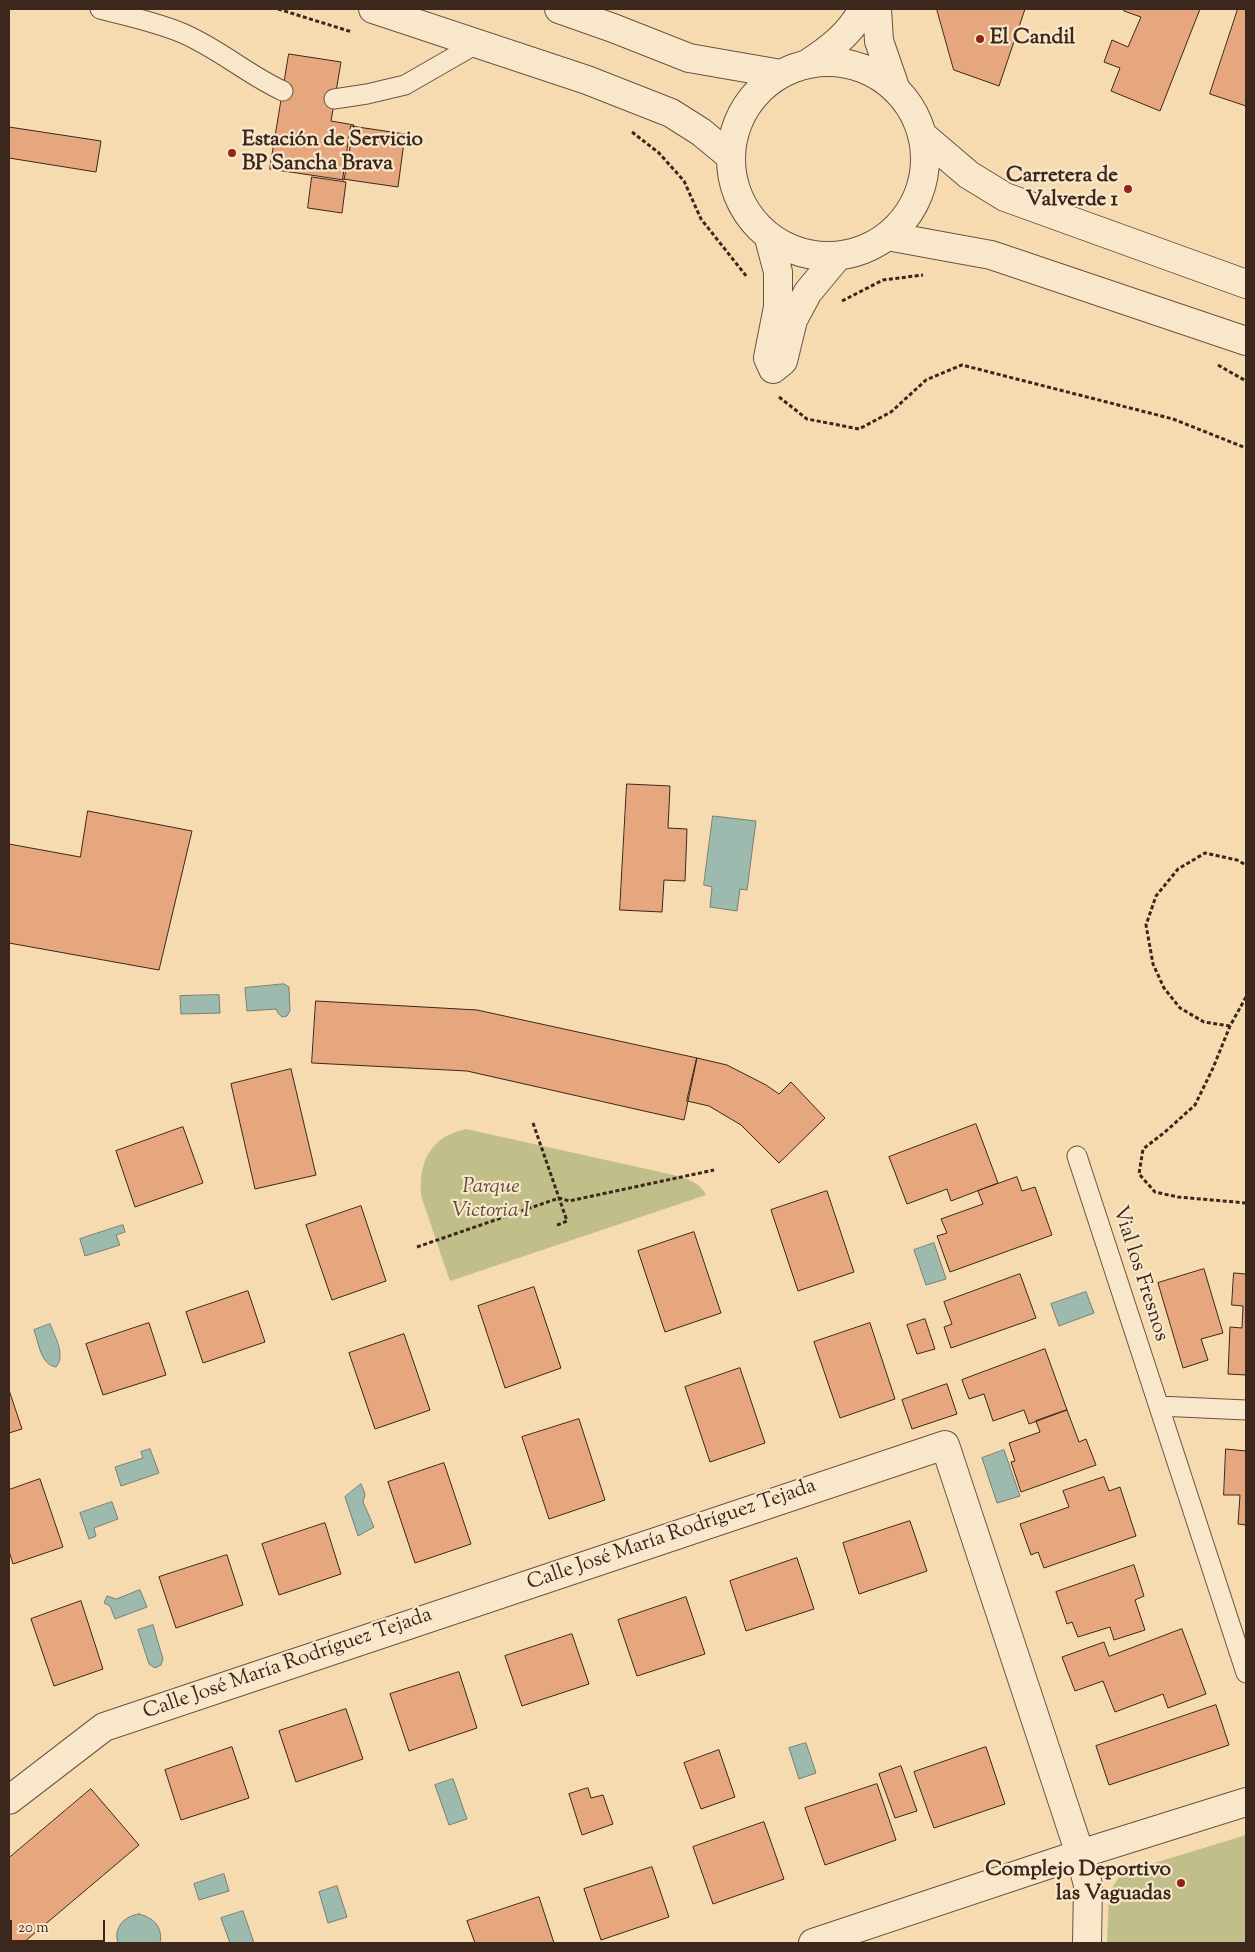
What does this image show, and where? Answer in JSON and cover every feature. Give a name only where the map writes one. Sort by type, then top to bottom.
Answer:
[{"type":"street","points":[[372,9],[587,80],[671,113],[701,132],[730,156]]},
{"type":"street","points":[[559,9],[689,58],[781,74]]},
{"type":"street","points":[[807,64],[835,62],[862,68],[885,81],[896,90],[912,111],[922,135],[925,164],[920,191],[906,217],[887,236],[872,246],[856,253],[820,257],[785,248],[769,238],[755,225],[744,210],[736,193],[730,156],[734,131],[745,108],[761,89],[781,74],[807,64],[831,48],[852,28],[863,9]]},
{"type":"street","points":[[877,9],[879,41],[896,90]]},
{"type":"street","points":[[922,135],[969,175],[1005,197],[1246,284]]},
{"type":"street","points":[[887,236],[991,255],[1246,341]]},
{"type":"street","points":[[769,238],[778,272],[778,307],[768,358],[773,370],[783,361],[793,320],[808,292],[838,256]]},
{"type":"street","name":"Calle José María Rodríguez Tejada","points":[[9,1800],[104,1727],[945,1445],[1080,1854]]},
{"type":"street","points":[[813,1943],[1080,1854],[1246,1802]]},
{"type":"street","points":[[1080,1854],[1088,1885],[1087,1943]]},
{"type":"lane","points":[[100,9],[182,33],[232,60],[265,83],[283,91]]},
{"type":"lane","points":[[334,99],[367,94],[404,85],[478,43]]},
{"type":"lane","name":"Vial los Fresnos","points":[[1077,1156],[1246,1673]]},
{"type":"lane","points":[[1159,1406],[1246,1410]]},
{"type":"path","points":[[773,370],[780,398],[806,419],[859,429],[891,412],[926,380],[962,365],[1173,419],[1246,448]]},
{"type":"path","points":[[1230,1026],[1204,1022],[1180,1008],[1175,1002],[1164,988],[1153,964],[1146,925],[1156,896],[1178,869],[1205,853],[1238,860],[1246,864]]},
{"type":"path","points":[[1246,997],[1230,1026],[1195,1105],[1144,1149],[1139,1174],[1155,1192],[1178,1197],[1246,1203]]},
{"type":"path","points":[[533,1123],[567,1221],[555,1226]]},
{"type":"path","points":[[416,1247],[559,1198],[569,1201],[714,1170]]},
{"type":"green space","name":"Parque Victoria I","points":[[466,1129],[678,1176],[698,1185],[706,1195],[450,1281],[422,1200],[422,1170],[425,1160],[436,1144],[454,1132]]},
{"type":"green space","name":"Complejo Deportivo las Vaguadas","points":[[1246,1835],[1246,1943],[1107,1943],[1109,1892],[1122,1873]]},
{"type":"shaded area","points":[[713,816],[756,821],[747,890],[740,889],[737,911],[710,907],[712,887],[704,885]]},
{"type":"shaded area","points":[[284,984],[289,987],[290,1011],[287,1016],[282,1017],[276,1009],[247,1011],[245,988]]},
{"type":"shaded area","points":[[219,995],[220,1013],[181,1014],[180,996]]},
{"type":"shaded area","points":[[123,1225],[125,1232],[116,1235],[120,1245],[85,1256],[80,1239]]},
{"type":"shaded area","points":[[934,1243],[946,1279],[926,1285],[914,1250]]},
{"type":"shaded area","points":[[1086,1292],[1094,1313],[1059,1326],[1051,1304]]},
{"type":"shaded area","points":[[50,1324],[60,1352],[59,1362],[56,1367],[47,1362],[43,1357],[34,1330]]},
{"type":"shaded area","points":[[150,1449],[159,1473],[121,1486],[115,1467],[143,1458],[141,1452]]},
{"type":"shaded area","points":[[1004,1450],[1020,1496],[997,1503],[982,1458]]},
{"type":"shaded area","points":[[361,1484],[365,1494],[363,1502],[374,1527],[358,1536],[345,1497]]},
{"type":"shaded area","points":[[112,1502],[118,1519],[94,1528],[96,1536],[89,1539],[80,1513]]},
{"type":"shaded area","points":[[140,1590],[147,1607],[115,1619],[110,1606],[104,1603],[107,1596],[116,1599]]},
{"type":"shaded area","points":[[153,1625],[163,1659],[161,1665],[155,1668],[149,1664],[138,1630]]},
{"type":"shaded area","points":[[806,1743],[816,1773],[799,1779],[789,1748]]},
{"type":"shaded area","points":[[453,1779],[467,1819],[449,1825],[435,1785]]},
{"type":"shaded area","points":[[224,1874],[229,1891],[199,1900],[194,1884]]},
{"type":"shaded area","points":[[337,1886],[347,1917],[328,1923],[319,1892]]},
{"type":"shaded area","points":[[243,1911],[254,1943],[230,1943],[221,1918]]},
{"type":"shaded area","points":[[139,1914],[149,1918],[159,1928],[160,1943],[118,1943],[117,1932],[121,1923],[129,1917]]},
{"type":"building","name":"El Candil","points":[[937,9],[1025,9],[999,86],[954,70]]},
{"type":"building","points":[[1125,9],[1200,9],[1160,111],[1111,91],[1120,68],[1104,62],[1112,40],[1128,47],[1141,17],[1124,11]]},
{"type":"building","points":[[1238,9],[1246,9],[1246,106],[1210,94]]},
{"type":"building","points":[[289,54],[341,62],[331,121],[354,125],[344,180],[270,169]]},
{"type":"building","points":[[351,126],[405,134],[398,187],[343,179]]},
{"type":"building","points":[[9,127],[101,141],[96,172],[9,158]]},
{"type":"building","points":[[312,177],[346,182],[342,213],[308,208]]},
{"type":"building","points":[[627,784],[670,786],[668,828],[687,829],[685,881],[664,880],[662,912],[620,910]]},
{"type":"building","points":[[88,811],[192,831],[159,970],[9,943],[9,844],[80,857]]},
{"type":"building","points":[[316,1001],[477,1010],[697,1058],[684,1120],[467,1071],[312,1063]]},
{"type":"building","points":[[697,1058],[727,1065],[766,1085],[779,1094],[791,1082],[825,1118],[779,1163],[741,1125],[709,1106],[687,1101]]},
{"type":"building","points":[[291,1069],[316,1175],[255,1189],[231,1084]]},
{"type":"building","points":[[976,1124],[998,1183],[951,1201],[947,1189],[907,1204],[889,1157]]},
{"type":"building","points":[[183,1127],[203,1183],[135,1207],[116,1151]]},
{"type":"building","points":[[1017,1177],[1022,1191],[1035,1187],[1052,1235],[950,1272],[937,1236],[947,1233],[941,1219],[983,1204],[978,1191]]},
{"type":"building","points":[[827,1191],[854,1272],[798,1291],[771,1210]]},
{"type":"building","points":[[361,1206],[386,1281],[332,1300],[306,1225]]},
{"type":"building","points":[[694,1232],[721,1313],[665,1332],[638,1251]]},
{"type":"building","points":[[1204,1269],[1223,1333],[1201,1339],[1208,1360],[1183,1368],[1158,1283]]},
{"type":"building","points":[[1234,1273],[1246,1274],[1246,1375],[1228,1374],[1230,1327],[1242,1328],[1243,1306],[1232,1305]]},
{"type":"building","points":[[1020,1274],[1036,1318],[951,1348],[944,1327],[952,1324],[944,1302]]},
{"type":"building","points":[[534,1287],[561,1368],[505,1388],[478,1306]]},
{"type":"building","points":[[248,1291],[265,1342],[203,1363],[186,1312]]},
{"type":"building","points":[[925,1319],[935,1349],[917,1354],[907,1325]]},
{"type":"building","points":[[149,1323],[166,1375],[103,1395],[86,1344]]},
{"type":"building","points":[[870,1323],[895,1399],[840,1418],[814,1342]]},
{"type":"building","points":[[404,1334],[430,1410],[375,1429],[349,1353]]},
{"type":"building","points":[[1045,1349],[1067,1410],[1029,1424],[1024,1410],[993,1421],[984,1394],[969,1399],[962,1380]]},
{"type":"building","points":[[740,1368],[765,1443],[710,1462],[685,1387]]},
{"type":"building","points":[[947,1384],[957,1414],[912,1429],[902,1400]]},
{"type":"building","points":[[9,1390],[22,1429],[9,1433]]},
{"type":"building","points":[[1067,1410],[1079,1442],[1086,1439],[1096,1465],[1021,1492],[1011,1462],[1015,1461],[1009,1443],[1040,1432],[1036,1421]]},
{"type":"building","points":[[579,1419],[605,1500],[549,1519],[522,1437]]},
{"type":"building","points":[[1226,1449],[1246,1451],[1246,1525],[1238,1524],[1240,1495],[1224,1495]]},
{"type":"building","points":[[444,1463],[471,1544],[415,1563],[388,1482]]},
{"type":"building","points":[[1104,1477],[1109,1491],[1120,1487],[1136,1536],[1044,1568],[1038,1552],[1031,1555],[1020,1524],[1069,1507],[1063,1491]]},
{"type":"building","points":[[40,1479],[63,1547],[13,1564],[9,1551],[9,1490]]},
{"type":"building","points":[[910,1521],[927,1571],[859,1594],[843,1543]]},
{"type":"building","points":[[325,1523],[341,1574],[279,1595],[262,1544]]},
{"type":"building","points":[[227,1555],[243,1605],[176,1628],[159,1577]]},
{"type":"building","points":[[797,1558],[814,1609],[746,1631],[730,1581]]},
{"type":"building","points":[[1134,1565],[1144,1596],[1135,1600],[1145,1630],[1114,1640],[1110,1627],[1078,1637],[1072,1622],[1067,1624],[1056,1592]]},
{"type":"building","points":[[686,1597],[705,1654],[637,1676],[618,1620]]},
{"type":"building","points":[[81,1601],[103,1669],[54,1686],[31,1619]]},
{"type":"building","points":[[1182,1629],[1206,1694],[1168,1708],[1163,1694],[1115,1712],[1103,1681],[1075,1691],[1062,1657],[1104,1642],[1109,1656]]},
{"type":"building","points":[[572,1634],[589,1684],[522,1706],[505,1656]]},
{"type":"building","points":[[459,1672],[477,1728],[409,1751],[390,1694]]},
{"type":"building","points":[[1216,1705],[1229,1745],[1109,1785],[1096,1746]]},
{"type":"building","points":[[346,1709],[363,1759],[296,1782],[279,1731]]},
{"type":"building","points":[[232,1747],[249,1798],[181,1820],[165,1770]]},
{"type":"building","points":[[986,1747],[1005,1804],[934,1828],[914,1772]]},
{"type":"building","points":[[719,1750],[735,1797],[701,1809],[684,1763]]},
{"type":"building","points":[[901,1766],[917,1811],[895,1818],[879,1774]]},
{"type":"building","points":[[877,1784],[896,1840],[825,1865],[805,1808]]},
{"type":"building","points":[[588,1788],[591,1798],[603,1795],[613,1824],[582,1835],[569,1794]]},
{"type":"building","points":[[91,1789],[139,1845],[23,1943],[9,1943],[9,1858]]},
{"type":"building","points":[[764,1822],[784,1879],[713,1904],[693,1847]]},
{"type":"building","points":[[652,1867],[669,1917],[601,1940],[584,1889]]},
{"type":"building","points":[[539,1897],[554,1943],[475,1943],[467,1921]]},
{"type":"place","name":"El Candil","points":[[980,39]]},
{"type":"place","name":"Estación de Servicio BP Sancha Brava","points":[[232,153]]},
{"type":"place","name":"Carretera de Valverde 1","points":[[1128,189]]},
{"type":"place","name":"Complejo Deportivo las Vaguadas","points":[[1181,1883]]}]
